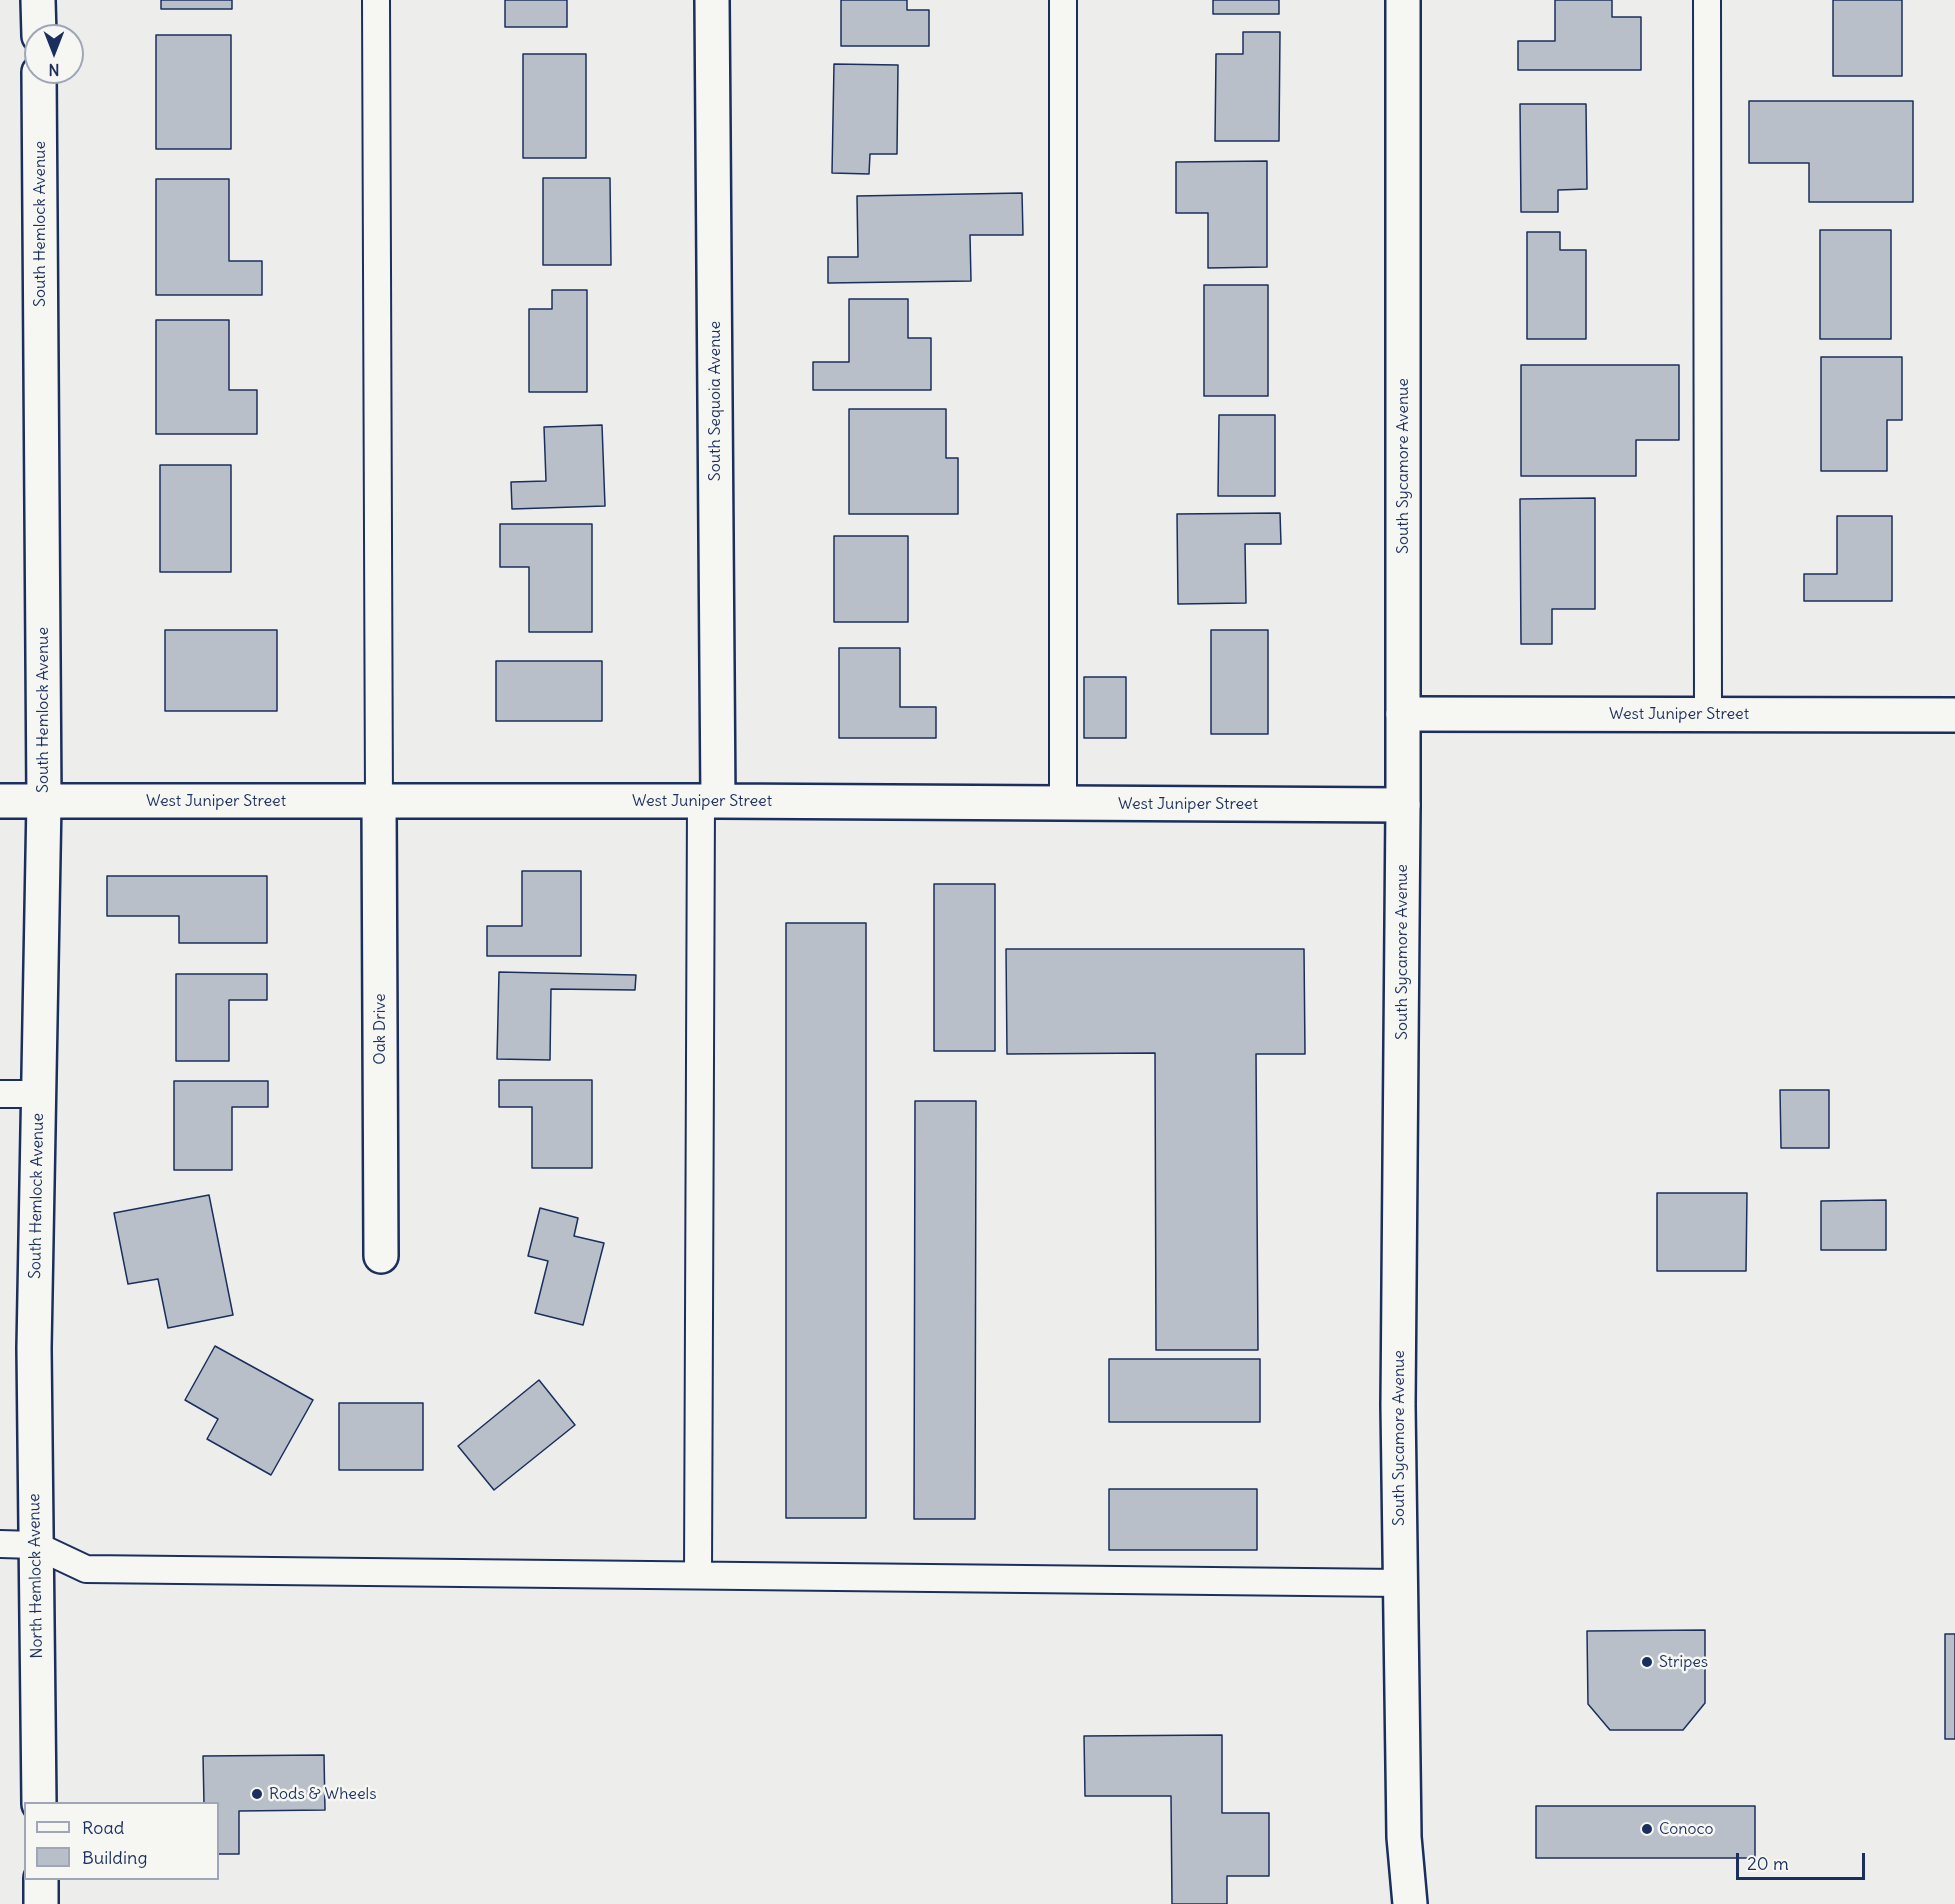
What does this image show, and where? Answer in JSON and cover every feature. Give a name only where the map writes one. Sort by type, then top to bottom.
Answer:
[{"type":"street","points":[[38,0],[39,24]]},
{"type":"street","name":"South Sequoia Avenue","points":[[709,801],[712,0]]},
{"type":"street","name":"South Sycamore Avenue","points":[[1403,0],[1403,805],[1398,1393],[1404,1837],[1410,1904]]},
{"type":"street","name":"South Hemlock Avenue","points":[[34,1348],[44,801],[39,84]]},
{"type":"street","name":"West Juniper Street","points":[[1403,714],[1955,715]]},
{"type":"street","name":"West Juniper Street","points":[[0,801],[709,801],[1403,805]]},
{"type":"street","name":"Oak Drive","points":[[379,802],[381,1256]]},
{"type":"street","name":"North Hemlock Avenue","points":[[34,1348],[39,1802]]},
{"type":"street","points":[[41,1880],[41,1904]]},
{"type":"lane","points":[[376,0],[379,802]]},
{"type":"lane","points":[[1063,0],[1063,803]]},
{"type":"lane","points":[[1707,0],[1708,714]]},
{"type":"lane","points":[[698,1575],[709,801]]},
{"type":"lane","points":[[0,1094],[39,1094]]},
{"type":"lane","points":[[0,1545],[35,1545],[86,1569],[1400,1583]]},
{"type":"building","points":[[161,0],[232,0],[232,9],[161,9]]},
{"type":"building","points":[[505,0],[567,0],[567,27],[505,27]]},
{"type":"building","points":[[841,0],[907,0],[907,10],[929,10],[929,46],[841,46]]},
{"type":"building","points":[[1213,0],[1279,0],[1279,14],[1213,14]]},
{"type":"building","points":[[1555,0],[1612,0],[1612,17],[1641,17],[1641,70],[1518,70],[1518,41],[1555,41]]},
{"type":"building","points":[[1833,0],[1902,0],[1902,76],[1833,76]]},
{"type":"building","points":[[1243,32],[1280,32],[1279,141],[1215,141],[1216,54],[1243,54]]},
{"type":"building","points":[[156,35],[231,35],[231,149],[156,149]]},
{"type":"building","points":[[523,54],[586,54],[586,158],[523,158]]},
{"type":"building","points":[[834,64],[898,65],[897,154],[870,154],[869,174],[832,173]]},
{"type":"building","points":[[1749,101],[1913,101],[1913,202],[1809,202],[1809,163],[1749,163]]},
{"type":"building","points":[[1520,104],[1586,104],[1587,189],[1558,190],[1558,212],[1521,212]]},
{"type":"building","points":[[1267,161],[1267,267],[1208,268],[1208,213],[1176,213],[1176,162]]},
{"type":"building","points":[[543,178],[610,178],[611,265],[543,265]]},
{"type":"building","points":[[156,179],[229,179],[229,261],[262,261],[262,295],[156,295]]},
{"type":"building","points":[[1022,193],[1023,235],[970,235],[971,281],[828,283],[828,257],[858,257],[857,196]]},
{"type":"building","points":[[1820,230],[1891,230],[1891,339],[1820,339]]},
{"type":"building","points":[[1527,232],[1560,232],[1560,250],[1586,250],[1586,339],[1527,339]]},
{"type":"building","points":[[1204,285],[1268,285],[1268,396],[1204,396]]},
{"type":"building","points":[[552,290],[587,290],[587,392],[529,392],[529,309],[552,309]]},
{"type":"building","points":[[849,299],[908,299],[908,338],[931,338],[931,390],[813,390],[813,362],[849,362]]},
{"type":"building","points":[[156,320],[229,320],[229,390],[257,390],[257,434],[156,434]]},
{"type":"building","points":[[1821,357],[1902,357],[1902,420],[1887,420],[1887,471],[1821,471]]},
{"type":"building","points":[[1521,365],[1679,365],[1679,440],[1636,440],[1636,476],[1521,476]]},
{"type":"building","points":[[849,409],[946,409],[946,458],[958,458],[958,514],[849,514]]},
{"type":"building","points":[[1219,415],[1275,415],[1275,496],[1218,496]]},
{"type":"building","points":[[602,425],[605,506],[512,509],[511,482],[546,481],[544,427]]},
{"type":"building","points":[[160,465],[231,465],[231,572],[160,572]]},
{"type":"building","points":[[1595,498],[1595,609],[1552,609],[1552,644],[1521,644],[1520,499]]},
{"type":"building","points":[[1280,513],[1281,544],[1245,544],[1246,603],[1178,604],[1177,514]]},
{"type":"building","points":[[1837,516],[1892,516],[1892,601],[1804,601],[1804,574],[1837,574]]},
{"type":"building","points":[[500,524],[592,524],[592,632],[529,632],[529,567],[500,567]]},
{"type":"building","points":[[834,536],[908,536],[908,622],[834,622]]},
{"type":"building","points":[[165,630],[277,630],[277,711],[165,711]]},
{"type":"building","points":[[1211,630],[1268,630],[1268,734],[1211,734]]},
{"type":"building","points":[[839,648],[900,648],[900,707],[936,707],[936,738],[839,738]]},
{"type":"building","points":[[496,661],[602,661],[602,721],[496,721]]},
{"type":"building","points":[[1084,677],[1126,677],[1126,738],[1084,738]]},
{"type":"building","points":[[522,871],[581,871],[581,956],[487,956],[487,926],[522,926]]},
{"type":"building","points":[[107,876],[267,876],[267,943],[179,943],[179,916],[107,916]]},
{"type":"building","points":[[934,884],[995,884],[995,1051],[934,1051]]},
{"type":"building","points":[[786,923],[866,923],[866,1518],[786,1518]]},
{"type":"building","points":[[1006,949],[1304,949],[1305,1054],[1256,1054],[1258,1350],[1156,1350],[1155,1053],[1007,1054]]},
{"type":"building","points":[[499,972],[636,975],[635,990],[551,989],[550,1060],[497,1059]]},
{"type":"building","points":[[176,974],[267,974],[267,1000],[229,1000],[229,1061],[176,1061]]},
{"type":"building","points":[[499,1080],[592,1080],[592,1168],[532,1168],[532,1107],[499,1107]]},
{"type":"building","points":[[174,1081],[268,1081],[268,1107],[232,1107],[232,1170],[174,1170]]},
{"type":"building","points":[[1780,1090],[1829,1090],[1829,1148],[1781,1148]]},
{"type":"building","points":[[915,1101],[976,1101],[975,1519],[914,1519]]},
{"type":"building","points":[[1657,1193],[1747,1193],[1746,1271],[1657,1271]]},
{"type":"building","points":[[209,1195],[233,1315],[168,1328],[158,1279],[128,1284],[114,1213]]},
{"type":"building","points":[[1886,1200],[1886,1250],[1821,1250],[1821,1201]]},
{"type":"building","points":[[540,1208],[578,1218],[574,1236],[604,1243],[583,1325],[535,1313],[548,1261],[528,1256]]},
{"type":"building","points":[[215,1346],[313,1400],[271,1475],[207,1439],[218,1419],[185,1400]]},
{"type":"building","points":[[1109,1359],[1260,1359],[1260,1422],[1109,1422]]},
{"type":"building","points":[[539,1380],[575,1425],[494,1490],[458,1446]]},
{"type":"building","points":[[339,1403],[423,1403],[423,1470],[339,1470]]},
{"type":"building","points":[[1109,1489],[1257,1489],[1257,1550],[1109,1550]]},
{"type":"building","points":[[1705,1630],[1705,1703],[1683,1730],[1610,1730],[1588,1704],[1587,1631]]},
{"type":"building","points":[[1945,1634],[1955,1634],[1955,1739],[1945,1739]]},
{"type":"building","points":[[1222,1735],[1222,1813],[1269,1813],[1269,1876],[1227,1876],[1227,1904],[1172,1904],[1171,1796],[1085,1796],[1084,1736]]},
{"type":"building","points":[[324,1755],[325,1810],[239,1811],[239,1854],[219,1854],[219,1802],[204,1802],[203,1756]]},
{"type":"building","points":[[1536,1806],[1755,1806],[1755,1858],[1536,1858]]},
{"type":"place","name":"Stripes","points":[[1647,1662]]},
{"type":"place","name":"Rods & Wheels","points":[[257,1794]]},
{"type":"place","name":"Conoco","points":[[1647,1829]]}]
